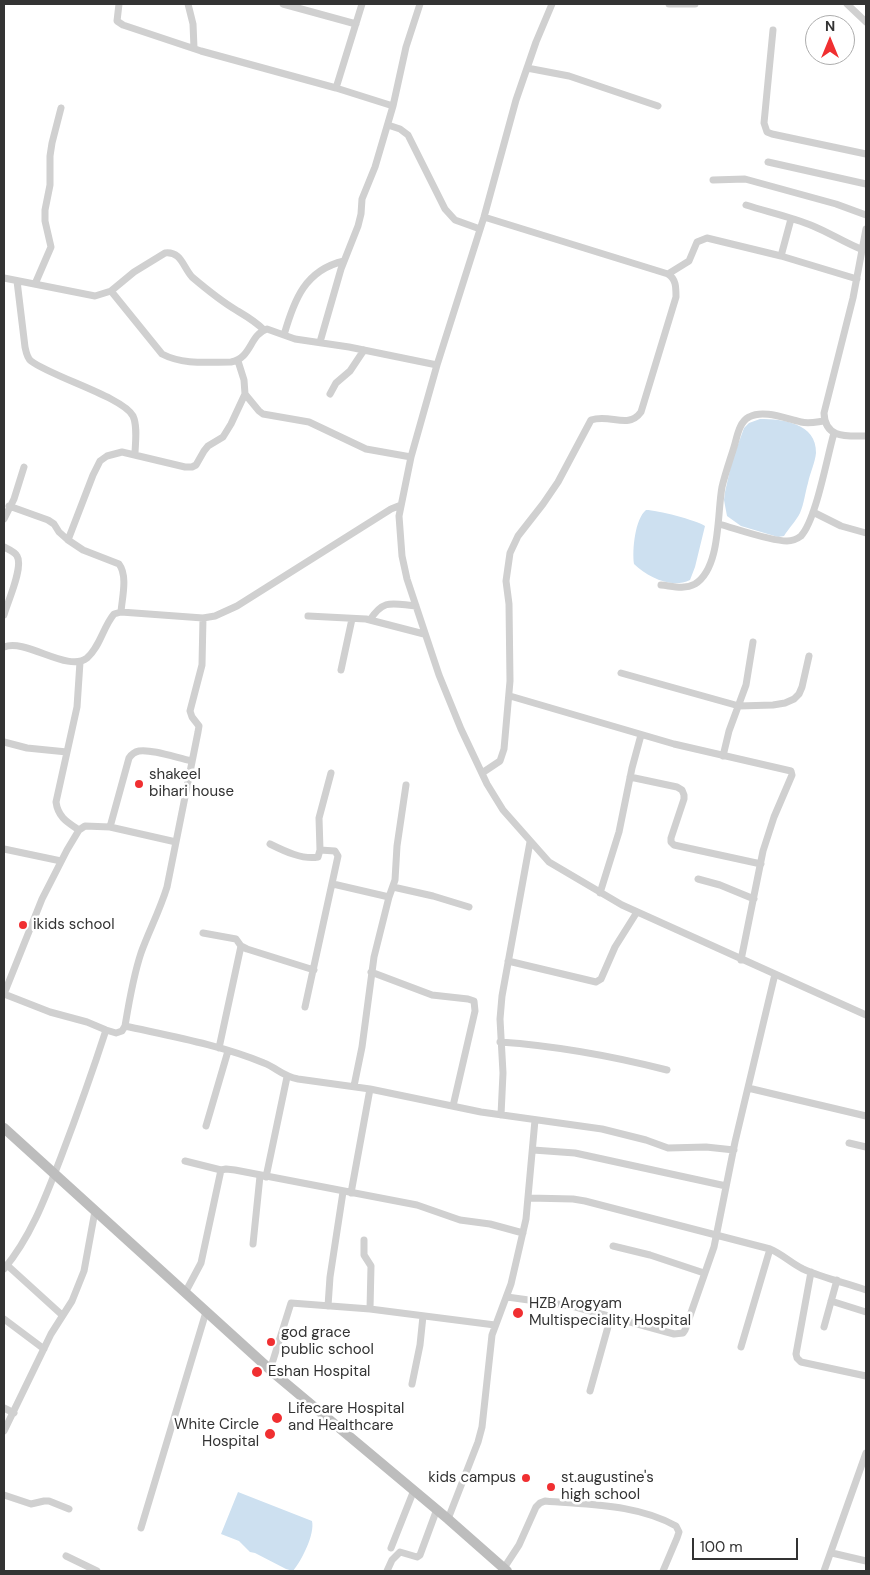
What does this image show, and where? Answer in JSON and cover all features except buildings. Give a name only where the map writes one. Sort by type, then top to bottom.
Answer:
[{"type":"main road","points":[[4,1128],[270,1370],[437,1509],[505,1570]]},
{"type":"street","points":[[119,4],[117,21],[122,25],[393,106]]},
{"type":"street","points":[[188,4],[194,48]]},
{"type":"street","points":[[283,4],[356,24]]},
{"type":"street","points":[[336,88],[362,4]]},
{"type":"street","points":[[320,342],[344,261],[358,226],[362,199],[375,167],[388,125],[406,47],[420,4]]},
{"type":"street","points":[[552,4],[516,100],[484,217],[437,365],[401,505],[399,527],[402,556],[424,634],[438,674],[482,773],[503,810],[549,862],[600,893],[637,912],[866,1015]]},
{"type":"street","points":[[668,4],[695,4]]},
{"type":"street","points":[[847,4],[866,22]]},
{"type":"street","points":[[773,30],[764,123],[767,132],[866,154]]},
{"type":"street","points":[[528,68],[569,76],[658,106]]},
{"type":"street","points":[[34,284],[52,246],[44,221],[50,185],[52,142],[61,108]]},
{"type":"street","points":[[388,125],[400,129],[408,135],[451,217],[480,229]]},
{"type":"street","points":[[768,162],[866,184]]},
{"type":"street","points":[[713,180],[745,179],[836,204],[866,216]]},
{"type":"street","points":[[746,205],[815,227],[842,242],[862,250]]},
{"type":"street","points":[[482,773],[500,761],[503,755],[510,696],[509,604],[506,581],[510,553],[518,536],[558,482],[591,420],[598,418],[631,422],[641,412],[676,296],[675,282],[668,274],[484,217]]},
{"type":"street","points":[[781,256],[791,219]]},
{"type":"street","points":[[866,229],[857,279],[826,402],[824,421],[834,433],[841,436],[866,436]]},
{"type":"street","points":[[668,274],[689,261],[695,245],[702,239],[707,238],[781,256],[857,279]]},
{"type":"street","points":[[4,278],[95,296],[111,291],[134,272],[165,252],[175,253],[193,277],[264,330]]},
{"type":"street","points":[[284,335],[293,304],[307,284],[324,268],[344,261]]},
{"type":"street","points":[[17,281],[25,347],[28,357],[31,361],[102,395],[132,414],[135,455]]},
{"type":"street","points":[[111,291],[162,354],[184,361],[238,361],[243,358],[257,335],[264,330],[271,330],[295,339],[364,350],[437,365]]},
{"type":"street","points":[[330,394],[336,383],[350,371],[364,350]]},
{"type":"street","points":[[68,540],[100,461],[112,454],[122,452],[192,467],[196,465],[208,446],[223,438],[245,394],[244,380],[238,361]]},
{"type":"street","points":[[245,394],[263,414],[308,422],[366,449],[412,457]]},
{"type":"street","points":[[661,584],[681,588],[688,587],[700,580],[708,568],[719,524],[722,488],[737,434],[742,423],[747,418],[761,414],[802,422],[824,421]]},
{"type":"street","points":[[719,524],[787,541],[794,540],[800,536],[806,529],[813,512],[834,433]]},
{"type":"street","points":[[4,520],[24,467]]},
{"type":"street","points":[[4,646],[19,646],[80,662],[93,651],[114,614],[121,612],[203,618],[215,616],[237,606],[384,513],[401,505]]},
{"type":"street","points":[[9,506],[48,520],[68,540],[83,550],[119,564],[124,577],[121,612]]},
{"type":"street","points":[[813,512],[841,526],[866,533]]},
{"type":"street","points":[[4,547],[16,555],[18,560],[16,580],[10,603],[4,615]]},
{"type":"street","points":[[370,620],[382,606],[389,604],[416,606]]},
{"type":"street","points":[[308,616],[370,620],[424,634]]},
{"type":"street","points":[[176,842],[110,828],[85,826],[79,830],[42,899],[4,994],[50,1012],[87,1022],[106,1030],[120,1033],[125,1026],[135,973],[167,887],[176,842],[199,726],[190,711],[202,665],[203,618]]},
{"type":"street","points":[[341,670],[352,618]]},
{"type":"street","points":[[724,756],[729,731],[746,685],[753,642]]},
{"type":"street","points":[[621,672],[739,706],[773,705],[794,699],[802,687],[809,656]]},
{"type":"street","points":[[79,830],[62,818],[57,810],[56,802],[77,707],[80,662]]},
{"type":"street","points":[[510,696],[642,735],[791,771],[792,775],[774,817],[760,864],[741,960]]},
{"type":"street","points":[[600,893],[619,832],[630,777],[642,735]]},
{"type":"street","points":[[4,742],[27,748],[67,752]]},
{"type":"street","points":[[110,828],[129,758],[132,754],[138,751],[152,752],[192,761]]},
{"type":"street","points":[[270,844],[288,852],[313,858],[318,857],[320,850],[319,818],[331,773]]},
{"type":"street","points":[[630,777],[677,787],[682,790],[684,799],[671,838],[671,842],[674,845],[760,864]]},
{"type":"street","points":[[354,1086],[362,1047],[371,972],[393,887],[406,785]]},
{"type":"street","points":[[501,1116],[503,1073],[500,1019],[508,961],[530,842]]},
{"type":"street","points":[[4,849],[61,861]]},
{"type":"street","points":[[306,1007],[338,854],[335,851],[320,850]]},
{"type":"street","points":[[698,879],[720,885],[754,899]]},
{"type":"street","points":[[333,884],[389,897]]},
{"type":"street","points":[[393,887],[469,907]]},
{"type":"street","points":[[508,961],[596,982],[601,979],[615,947],[637,912]]},
{"type":"street","points":[[203,933],[236,939],[241,946],[314,970]]},
{"type":"street","points":[[219,1048],[241,946]]},
{"type":"street","points":[[371,972],[432,995],[474,1001],[475,1011],[453,1106]]},
{"type":"street","points":[[507,1297],[572,1306],[674,1334],[682,1333],[685,1330],[716,1236],[775,974]]},
{"type":"street","points":[[125,1026],[219,1048],[264,1063],[287,1077],[354,1086],[501,1116],[579,1125],[619,1132],[668,1148],[706,1147],[734,1150]]},
{"type":"street","points":[[62,1315],[5,1267],[28,1234],[54,1175],[84,1098],[106,1030]]},
{"type":"street","points":[[500,1042],[616,1057],[667,1070]]},
{"type":"street","points":[[206,1126],[228,1051]]},
{"type":"street","points":[[253,1244],[263,1176],[287,1077]]},
{"type":"street","points":[[748,1088],[866,1116]]},
{"type":"street","points":[[351,1193],[370,1089]]},
{"type":"street","points":[[448,1519],[478,1442],[486,1403],[490,1348],[495,1325],[507,1297],[523,1233],[529,1198],[535,1120]]},
{"type":"street","points":[[849,1144],[866,1147]]},
{"type":"street","points":[[533,1150],[575,1154],[726,1186]]},
{"type":"street","points":[[185,1161],[220,1170],[230,1169],[417,1205],[460,1220],[490,1224],[523,1233]]},
{"type":"street","points":[[185,1293],[201,1263],[220,1170]]},
{"type":"street","points":[[328,1306],[330,1277],[343,1192]]},
{"type":"street","points":[[529,1198],[585,1201],[770,1250],[779,1253],[811,1272],[866,1290]]},
{"type":"street","points":[[4,1431],[44,1349],[62,1315],[72,1301],[84,1271],[95,1212]]},
{"type":"street","points":[[364,1240],[363,1252],[371,1266],[370,1310]]},
{"type":"street","points":[[613,1246],[650,1255],[704,1273]]},
{"type":"street","points":[[741,1347],[770,1250]]},
{"type":"street","points":[[811,1272],[796,1354],[797,1358],[802,1362],[866,1376]]},
{"type":"street","points":[[824,1327],[837,1280]]},
{"type":"street","points":[[831,1301],[866,1312]]},
{"type":"street","points":[[270,1370],[291,1303],[370,1310],[495,1325]]},
{"type":"street","points":[[142,1528],[206,1312]]},
{"type":"street","points":[[412,1384],[420,1346],[423,1316]]},
{"type":"street","points":[[590,1391],[611,1316]]},
{"type":"street","points":[[4,1319],[44,1349]]},
{"type":"street","points":[[4,1408],[14,1413]]},
{"type":"street","points":[[824,1571],[866,1454]]},
{"type":"street","points":[[391,1548],[414,1490]]},
{"type":"street","points":[[4,1495],[31,1504],[49,1501],[69,1509]]},
{"type":"street","points":[[505,1570],[519,1545],[536,1507],[545,1501],[612,1507],[654,1516],[676,1526],[679,1532],[663,1571]]},
{"type":"street","points":[[387,1571],[392,1560],[400,1552],[417,1557],[420,1555],[437,1509]]},
{"type":"street","points":[[832,1553],[866,1561]]},
{"type":"street","points":[[66,1556],[97,1571]]},
{"type":"water","points":[[760,419],[778,420],[797,425],[811,435],[815,443],[816,453],[800,513],[784,536],[778,537],[741,526],[727,516],[724,500],[732,461],[744,428],[749,423]]},
{"type":"water","points":[[646,510],[676,516],[705,526],[690,580],[675,583],[660,580],[634,564],[633,551],[637,527],[642,514]]},
{"type":"water","points":[[238,1492],[312,1521],[312,1533],[307,1547],[293,1571],[250,1552],[239,1541],[221,1534]]},
{"type":"place","name":"shakeel bihari house","points":[[139,784]]},
{"type":"place","name":"ikids school","points":[[23,925]]},
{"type":"place","name":"HZB Arogyam Multispeciality Hospital","points":[[518,1313]]},
{"type":"place","name":"god grace public school","points":[[271,1342]]},
{"type":"place","name":"Eshan Hospital","points":[[257,1372]]},
{"type":"place","name":"Lifecare Hospital and Healthcare","points":[[277,1418]]},
{"type":"place","name":"White Circle Hospital","points":[[270,1434]]},
{"type":"place","name":"kids campus","points":[[526,1478]]},
{"type":"place","name":"st.augustine's high school","points":[[551,1487]]}]
